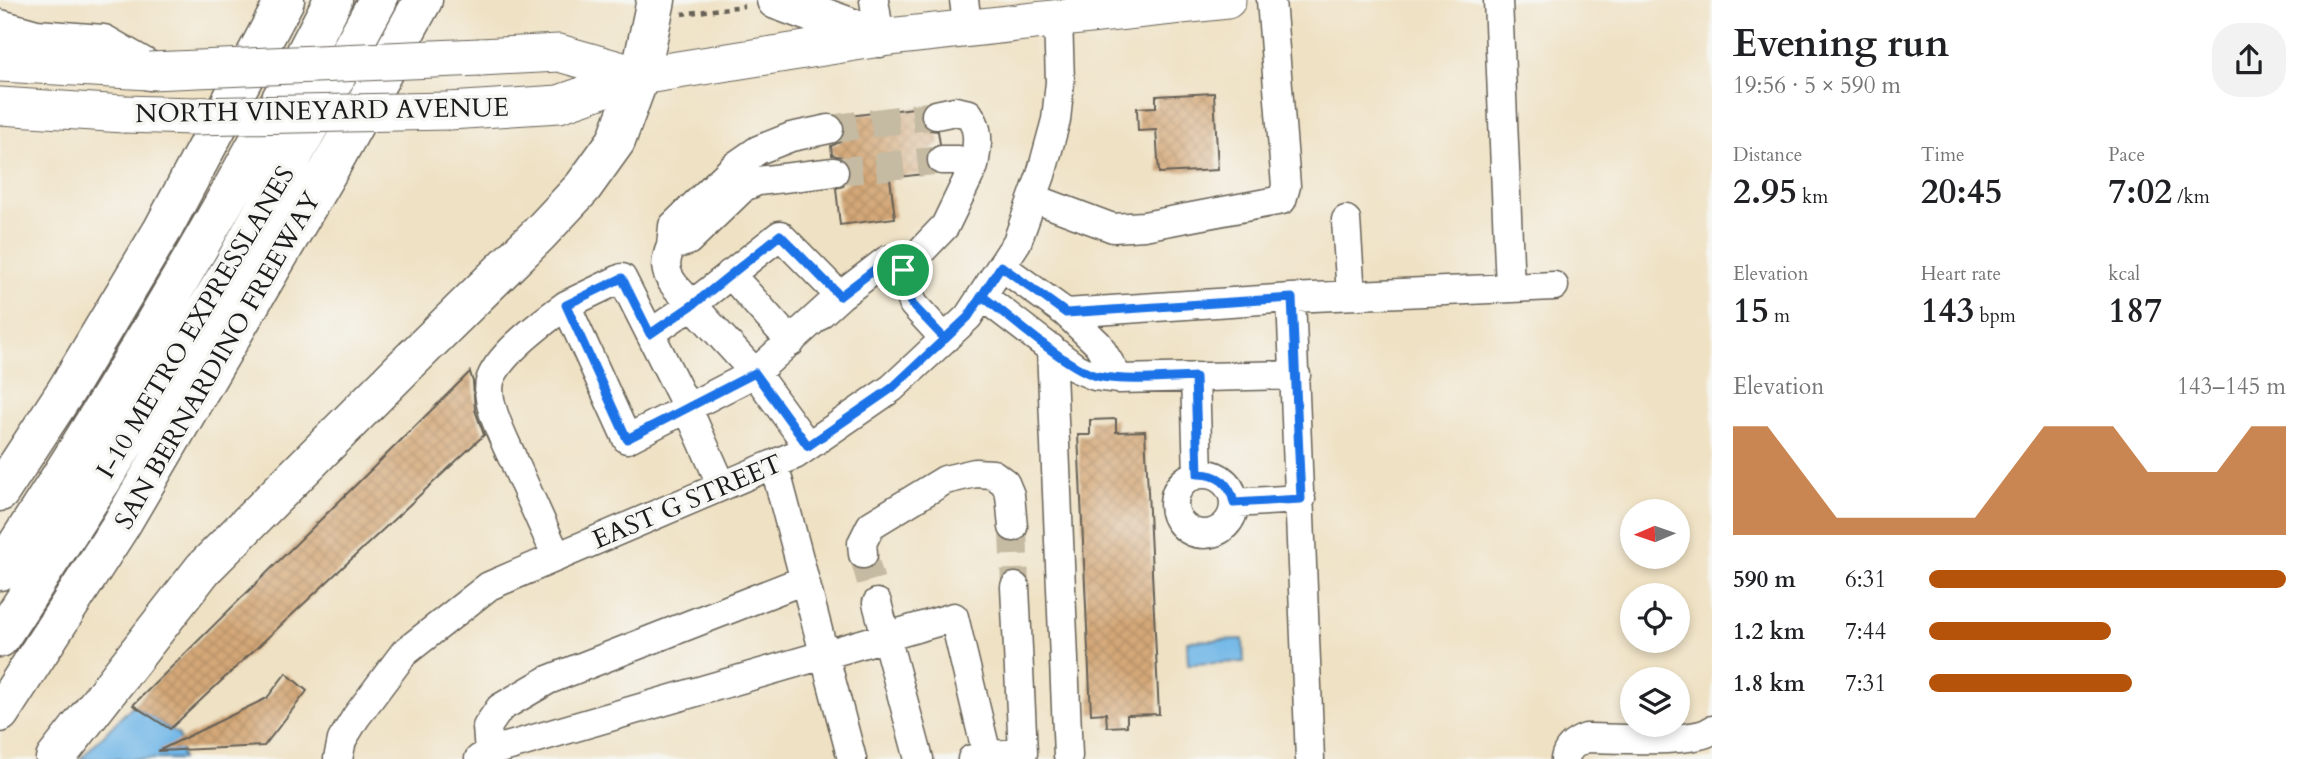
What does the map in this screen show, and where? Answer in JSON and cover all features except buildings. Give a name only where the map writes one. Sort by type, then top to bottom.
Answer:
[{"type":"highway","points":[[205,152],[263,0]]},
{"type":"highway","points":[[0,492],[79,370],[157,240],[285,0]]},
{"type":"highway","name":"I-10 METRO EXPRESSLANES","points":[[0,571],[82,444],[179,281],[333,0]]},
{"type":"highway","name":"I-10 METRO EXPRESSLANES","points":[[0,638],[102,482],[232,268],[379,0]]},
{"type":"highway","name":"SAN BERNARDINO FREEWAY","points":[[0,713],[121,525],[330,169],[423,0]]},
{"type":"highway","points":[[760,3],[880,38]]},
{"type":"highway","points":[[55,759],[203,569],[408,362],[538,236],[583,187],[616,141],[663,8]]},
{"type":"highway","points":[[0,29],[36,39],[103,44],[150,71]]},
{"type":"main road","name":"NORTH VINEYARD AVENUE","points":[[0,106],[193,116],[449,111],[559,104],[640,76],[880,38],[966,15],[1058,18],[1227,0]]},
{"type":"main road","name":"NORTH VINEYARD AVENUE","points":[[0,63],[150,71],[559,52],[640,76]]},
{"type":"street","points":[[874,0],[880,38]]},
{"type":"street","points":[[1033,198],[1113,228],[1144,226],[1282,200],[1286,187],[1271,0]]},
{"type":"street","points":[[1498,0],[1510,288]]},
{"type":"street","name":"EAST G STREET","points":[[338,759],[342,740],[356,717],[404,653],[489,586],[795,455],[892,388],[968,317],[1017,242],[1033,198],[1056,120],[1060,82],[1058,18]]},
{"type":"street","points":[[903,270],[945,226],[974,166],[979,140],[978,126],[969,114],[955,111],[936,115]]},
{"type":"street","points":[[808,446],[755,373],[668,277],[664,267],[671,246],[673,226],[734,166],[758,150],[791,137],[829,129]]},
{"type":"street","points":[[942,160],[958,160],[974,166]]},
{"type":"street","points":[[671,246],[688,241],[744,187],[758,181],[834,172]]},
{"type":"street","points":[[1346,220],[1351,295]]},
{"type":"street","points":[[650,334],[694,304],[780,235],[840,296]]},
{"type":"street","points":[[566,305],[627,439],[755,373],[840,296],[887,260],[903,270],[912,304],[945,339]]},
{"type":"street","points":[[1001,266],[1066,313],[1098,344],[1119,379]]},
{"type":"street","points":[[730,274],[791,342]]},
{"type":"street","points":[[557,557],[491,406],[491,379],[509,353],[537,326],[566,305],[622,278],[687,407],[722,486]]},
{"type":"street","points":[[1066,313],[1292,298],[1554,286]]},
{"type":"street","points":[[982,296],[1076,368],[1095,376],[1119,379],[1296,375]]},
{"type":"street","points":[[1292,298],[1310,759]]},
{"type":"street","points":[[1051,348],[1068,756]]},
{"type":"street","points":[[1195,377],[1198,474]]},
{"type":"street","points":[[774,464],[852,759]]},
{"type":"street","points":[[863,554],[862,542],[871,525],[944,480],[975,473],[993,474],[1005,483],[1010,495],[1013,527]]},
{"type":"street","points":[[1198,474],[1219,477],[1227,484],[1234,503],[1234,513],[1222,530],[1212,534],[1192,533],[1184,528],[1174,512],[1176,492],[1181,484],[1198,474]]},
{"type":"street","points":[[1234,503],[1301,499]]},
{"type":"street","points":[[804,580],[548,680],[500,708],[487,727],[484,756],[954,617],[980,757],[1023,753],[1014,586]]},
{"type":"street","points":[[877,603],[919,759]]},
{"type":"street","points":[[1571,750],[1586,738],[1700,734]]},
{"type":"path","points":[[663,8],[760,3]]},
{"type":"water","points":[[1243,639],[1244,662],[1188,664],[1187,641]]},
{"type":"water","points":[[133,705],[179,735],[182,759],[80,759]]},
{"type":"tunnel","points":[[829,129],[936,115]]},
{"type":"tunnel","points":[[834,172],[942,160]]},
{"type":"tunnel","points":[[1013,527],[1015,587]]},
{"type":"tunnel","points":[[863,554],[877,603]]},
{"type":"route","points":[[903,270],[887,260],[840,296],[780,235],[694,304],[650,334],[622,278],[566,305],[627,439],[755,373],[808,446],[892,388],[968,317],[982,296],[1076,368],[1095,376],[1119,379],[1195,377],[1198,474],[1219,477],[1232,492],[1234,503],[1301,499],[1292,298],[1066,313],[1001,266],[968,317],[945,339],[912,304],[903,270]]}]
